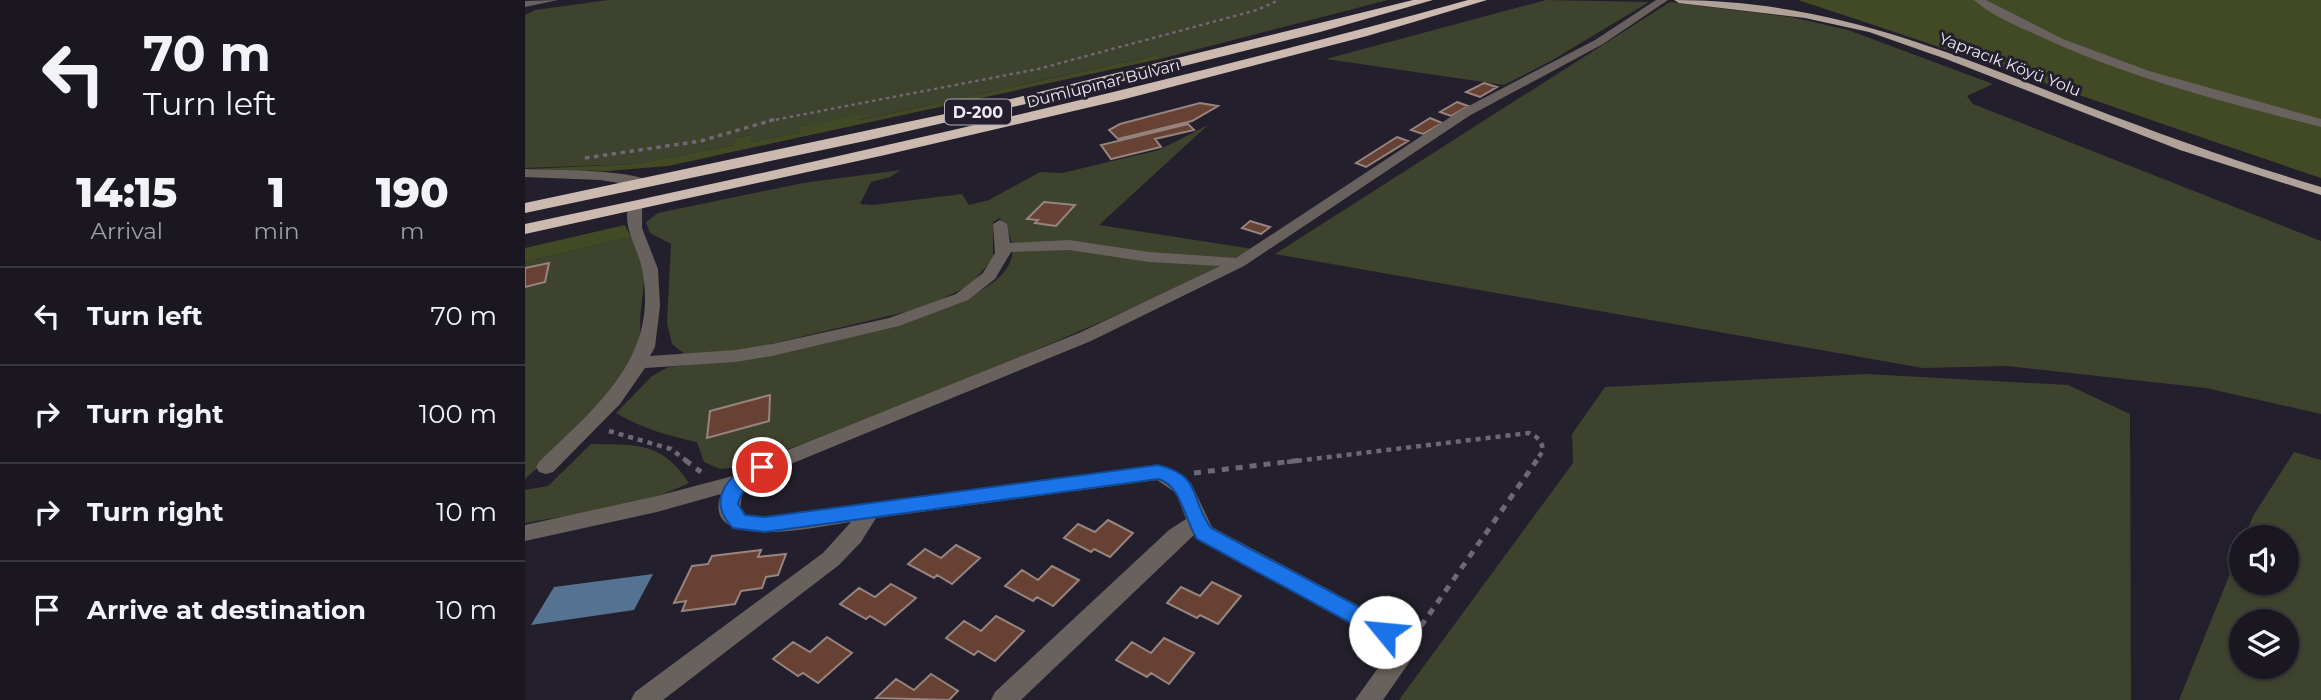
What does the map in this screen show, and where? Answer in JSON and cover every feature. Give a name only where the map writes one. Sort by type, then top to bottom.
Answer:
[{"type":"highway","name":"Dumlupınar Bulvarı","points":[[525,208],[893,131],[1153,72],[1427,0]]},
{"type":"highway","name":"Dumlupınar Bulvarı","points":[[525,229],[1029,118],[1376,30],[1481,0]]},
{"type":"main road","name":"Yapracık Köyü Yolu","points":[[1679,0],[1767,10],[1845,23],[1977,67],[2180,145],[2321,191]]},
{"type":"main road","points":[[1780,0],[1845,23]]},
{"type":"street","points":[[525,4],[553,0]]},
{"type":"street","points":[[1368,700],[1409,644],[1204,533],[1196,523],[1182,484],[1172,475],[1158,472],[765,525],[740,522],[731,514],[728,504],[738,482],[747,474],[1085,337],[1238,262],[1465,113],[1599,42],[1663,0]]},
{"type":"street","points":[[1979,0],[2051,40],[2105,60],[2321,123]]},
{"type":"street","points":[[525,173],[600,176],[645,184]]},
{"type":"street","points":[[546,467],[613,400],[646,347],[652,306],[650,269],[635,228],[635,205]]},
{"type":"street","points":[[638,363],[747,354],[893,322],[962,298],[978,287],[1001,260],[1003,248],[1000,224]]},
{"type":"street","points":[[1003,248],[1069,245],[1149,257],[1238,262]]},
{"type":"street","points":[[525,533],[657,504],[738,482]]},
{"type":"street","points":[[644,700],[831,559],[853,536],[869,511]]},
{"type":"street","points":[[1004,700],[1177,536],[1196,523]]},
{"type":"path","points":[[585,158],[701,141],[828,108],[1027,72],[1257,10],[1279,0]]},
{"type":"path","points":[[587,426],[671,449],[703,473],[712,489]]},
{"type":"path","points":[[1172,475],[1529,433],[1538,437],[1543,444],[1543,452],[1409,644]]},
{"type":"green space","points":[[608,0],[1388,0],[1160,59],[1157,55],[860,120],[860,116],[798,127],[801,133],[750,142],[751,135],[735,138],[734,145],[636,164],[525,168],[525,15],[535,10]]},
{"type":"green space","points":[[1546,0],[1649,2],[1551,61],[1504,85],[1326,59]]},
{"type":"green space","points":[[1798,0],[2321,0],[2321,178],[1929,44]]},
{"type":"green space","points":[[1670,2],[1791,17],[1848,30],[1993,84],[1967,96],[1973,104],[2321,241],[2321,414],[2206,388],[2007,366],[1923,368],[1275,254]]},
{"type":"green space","points":[[1157,55],[1160,59],[668,166],[607,171],[527,169],[636,164],[734,145],[735,138],[752,135],[751,142],[800,133],[798,127],[860,115],[861,120]]},
{"type":"green space","points":[[1208,125],[1099,225],[1253,249],[1191,280],[1001,365],[742,467],[720,469],[704,462],[697,442],[655,431],[616,413],[652,376],[668,367],[736,360],[966,299],[1001,276],[1012,257],[1008,233],[1000,218],[993,222],[993,259],[970,285],[926,307],[746,350],[686,355],[672,344],[667,323],[671,244],[650,233],[646,222],[658,213],[803,183],[901,170],[890,177],[871,182],[860,204],[873,205],[962,194],[969,205],[989,200],[1040,172],[1062,173],[1159,150]]},
{"type":"green space","points":[[625,225],[631,237],[525,262],[525,248]]},
{"type":"green space","points":[[631,237],[640,257],[643,287],[640,342],[631,369],[589,420],[525,479],[525,262]]},
{"type":"green space","points":[[1866,374],[2068,385],[2130,414],[2131,700],[1399,700],[1573,463],[1572,434],[1605,387]]},
{"type":"green space","points":[[591,444],[635,446],[658,452],[679,469],[689,483],[630,504],[525,523],[525,490],[548,486]]},
{"type":"green space","points":[[2294,452],[2321,460],[2321,700],[2179,700],[2229,576],[2229,595],[2299,595],[2299,525],[2250,525]]},
{"type":"water","points":[[653,574],[634,610],[531,625],[554,587]]},
{"type":"building","points":[[1484,83],[1497,87],[1480,97],[1466,92]]},
{"type":"building","points":[[1457,102],[1468,106],[1451,116],[1440,112]]},
{"type":"building","points":[[1200,103],[1218,106],[1192,121],[1118,139],[1109,130],[1120,124]]},
{"type":"building","points":[[1430,118],[1442,123],[1423,134],[1411,130]]},
{"type":"building","points":[[1188,124],[1194,130],[1155,139],[1161,147],[1111,159],[1101,145]]},
{"type":"building","points":[[1397,137],[1408,141],[1366,167],[1356,163]]},
{"type":"building","points":[[1044,202],[1075,205],[1056,226],[1027,219]]},
{"type":"building","points":[[1250,221],[1270,227],[1261,234],[1242,228]]},
{"type":"building","points":[[549,263],[545,282],[525,287],[525,268]]},
{"type":"building","points":[[770,395],[769,421],[707,438],[710,411]]},
{"type":"building","points":[[1108,520],[1133,533],[1110,557],[1094,549],[1091,552],[1064,538],[1078,524],[1095,532]]},
{"type":"building","points":[[956,545],[980,558],[952,584],[908,564],[925,549],[941,558]]},
{"type":"building","points":[[761,550],[758,557],[786,554],[778,575],[766,577],[762,588],[741,591],[735,604],[682,611],[686,601],[674,603],[692,566],[708,564],[712,556]]},
{"type":"building","points":[[1052,566],[1079,580],[1053,606],[1037,597],[1033,601],[1005,586],[1022,570],[1038,580]]},
{"type":"building","points":[[1212,582],[1241,596],[1218,624],[1200,615],[1197,618],[1167,603],[1181,587],[1200,596]]},
{"type":"building","points":[[891,584],[916,598],[885,625],[870,616],[866,619],[840,604],[859,588],[875,597]]},
{"type":"building","points":[[996,616],[1024,631],[995,661],[978,651],[974,655],[946,638],[964,621],[981,631]]},
{"type":"building","points":[[827,637],[852,653],[818,683],[803,673],[798,676],[773,659],[793,642],[810,652]]},
{"type":"building","points":[[1164,638],[1194,653],[1169,684],[1151,673],[1147,677],[1116,660],[1132,642],[1151,653]]},
{"type":"building","points":[[931,674],[958,691],[949,700],[876,698],[896,679],[914,690]]},
{"type":"route","points":[[762,467],[747,474],[732,491],[728,504],[731,514],[740,522],[765,525],[1158,472],[1172,475],[1182,484],[1196,523],[1204,533],[1385,632]]}]
